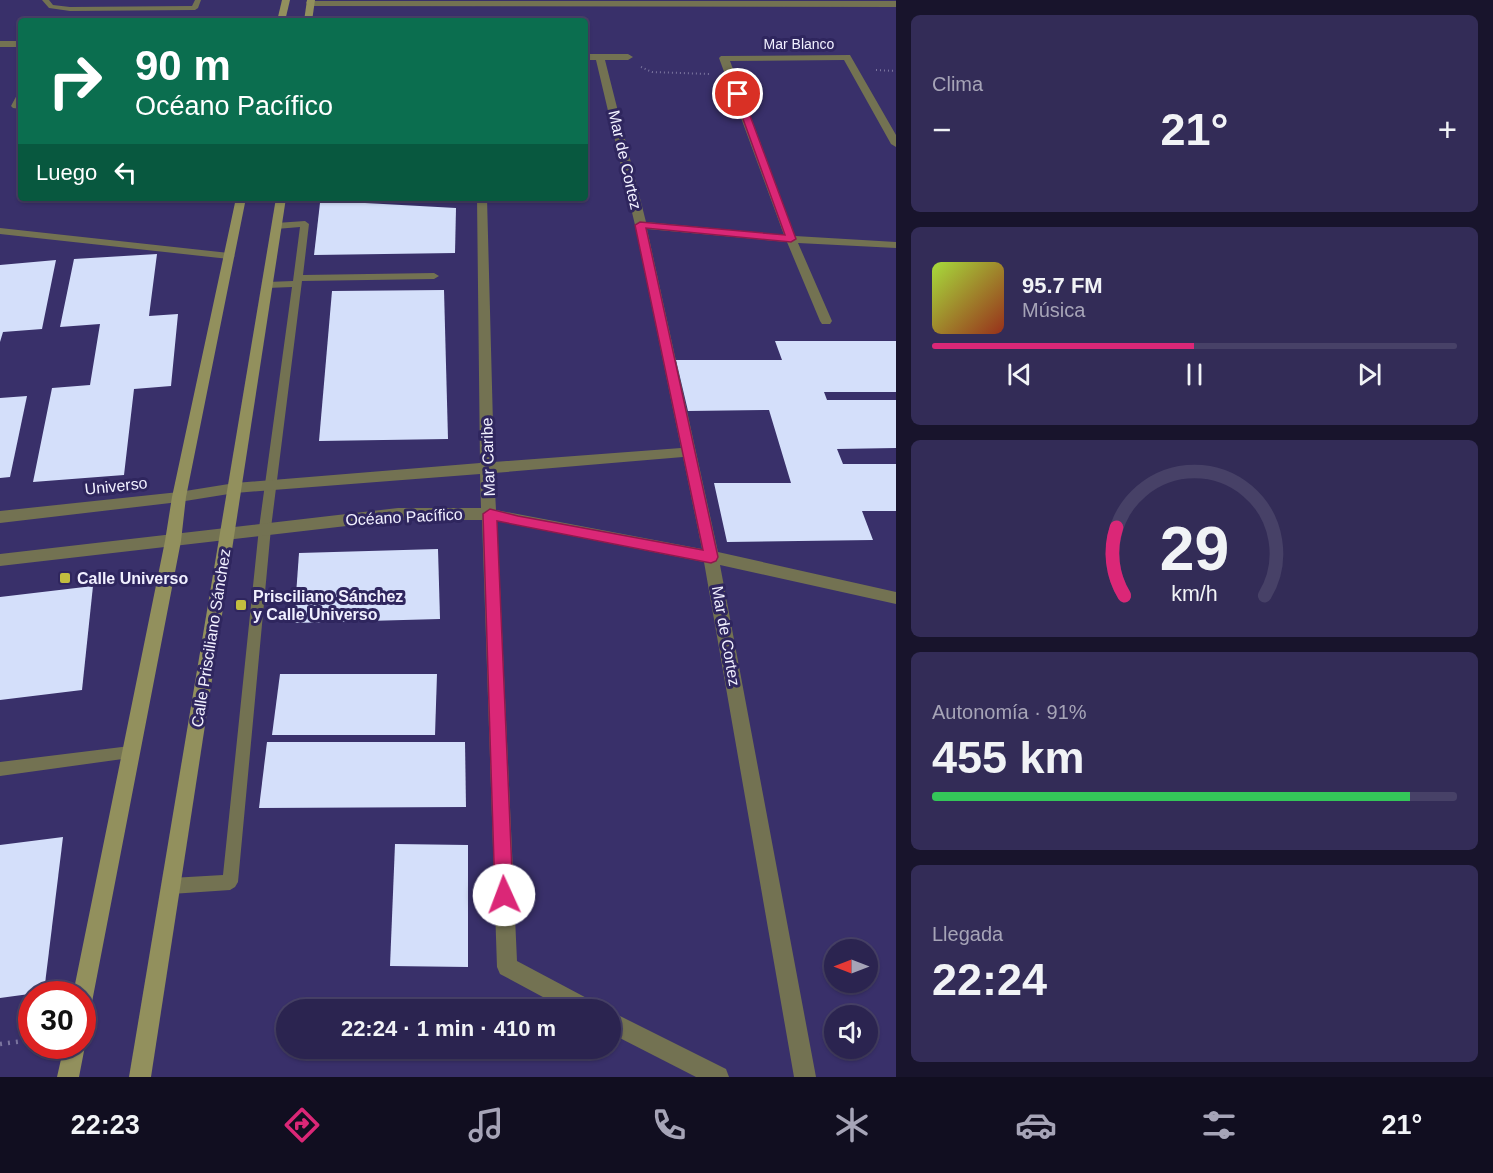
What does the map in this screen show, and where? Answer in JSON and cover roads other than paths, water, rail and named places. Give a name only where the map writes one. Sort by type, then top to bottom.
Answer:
[{"type":"main road","points":[[282,18],[286,0]]},
{"type":"main road","points":[[308,18],[311,2]]},
{"type":"main road","points":[[86,981],[173,541],[179,497],[240,201]]},
{"type":"main road","name":"Calle Prisciliano Sánchez","points":[[140,1077],[280,201]]},
{"type":"main road","points":[[68,1077],[71,1059]]},
{"type":"street","points":[[311,2],[880,2],[896,4]]},
{"type":"street","points":[[0,44],[18,44]]},
{"type":"street","points":[[593,57],[628,57]]},
{"type":"street","name":"Mar de Cortez","points":[[593,57],[640,225],[711,557],[805,1077]]},
{"type":"street","name":"Mar Blanco","points":[[791,239],[724,58],[847,57],[896,144]]},
{"type":"street","name":"Mar Caribe","points":[[483,201],[487,467],[507,967],[568,999]]},
{"type":"street","points":[[640,225],[791,239],[896,245]]},
{"type":"street","points":[[0,231],[229,256]]},
{"type":"street","points":[[791,239],[826,321]]},
{"type":"street","points":[[235,488],[688,452]]},
{"type":"street","name":"Universo","points":[[0,517],[179,497],[235,488]]},
{"type":"street","name":"Océano Pacífico","points":[[228,532],[398,514],[490,514],[711,557],[896,598]]},
{"type":"street","points":[[0,560],[173,541],[228,532]]},
{"type":"street","points":[[621,1027],[718,1077]]},
{"type":"lane","points":[[45,0],[51,8],[70,9],[195,8],[198,0]]},
{"type":"lane","points":[[171,886],[230,882],[265,528],[305,225],[276,226]]},
{"type":"lane","points":[[267,285],[298,281],[434,276]]},
{"type":"lane","points":[[0,770],[130,752]]},
{"type":"place","name":"Calle Universo","points":[[65,578]]},
{"type":"place","name":"Prisciliano Sánchez y Calle Universo","points":[[241,605]]}]
